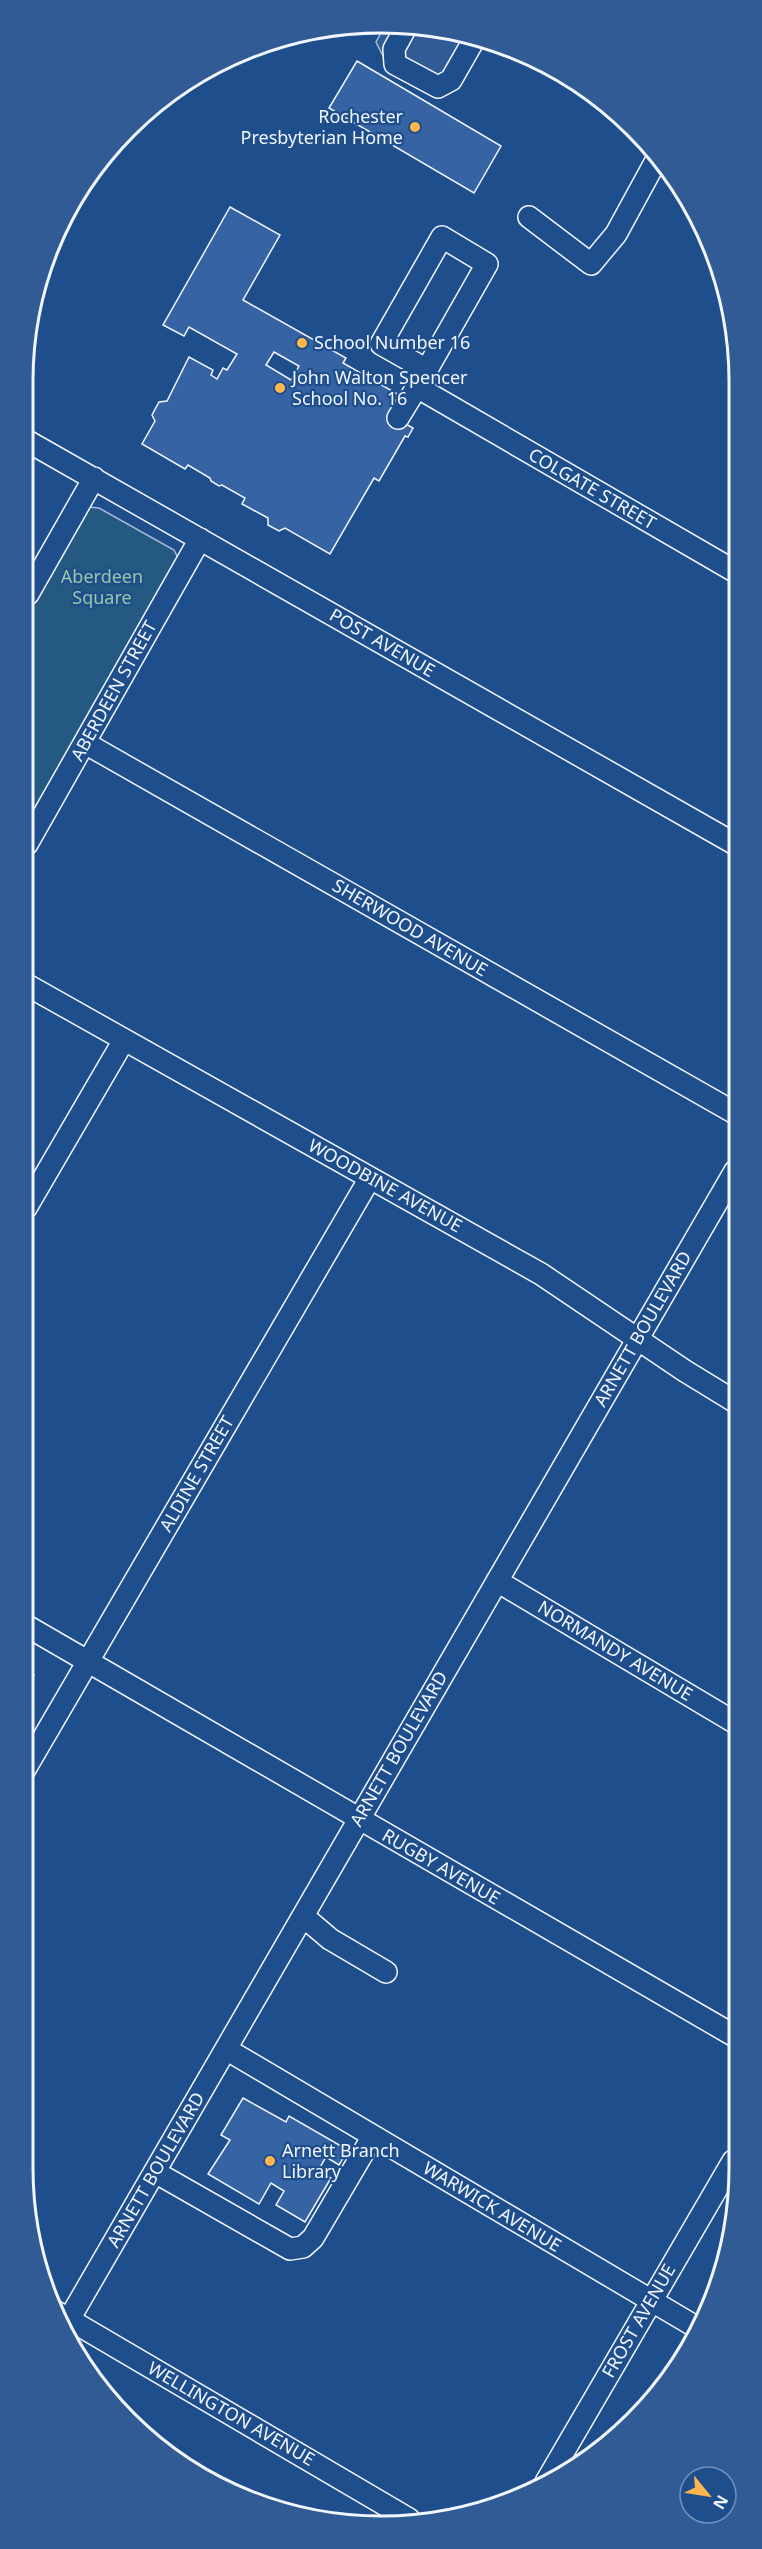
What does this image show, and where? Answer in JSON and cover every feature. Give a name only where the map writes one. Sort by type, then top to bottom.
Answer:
[{"type":"street","points":[[402,34],[394,49],[395,64],[438,87],[451,80],[471,45]]},
{"type":"street","points":[[529,217],[591,264],[616,234],[654,165]]},
{"type":"street","name":"COLGATE STREET","points":[[422,378],[488,264],[442,237],[381,344],[422,378],[449,405],[729,568]]},
{"type":"street","points":[[398,418],[422,378]]},
{"type":"street","name":"POST AVENUE","points":[[33,444],[729,841]]},
{"type":"street","points":[[33,585],[94,478]]},
{"type":"street","name":"ABERDEEN STREET","points":[[33,834],[200,539]]},
{"type":"street","name":"SHERWOOD AVENUE","points":[[85,743],[729,1110]]},
{"type":"street","name":"WOODBINE AVENUE","points":[[33,988],[549,1279],[729,1398]]},
{"type":"street","points":[[33,1196],[124,1040]]},
{"type":"street","name":"ALDINE STREET","points":[[33,1755],[370,1178]]},
{"type":"street","name":"ARNETT BOULEVARD","points":[[65,2314],[155,2172],[729,1181]]},
{"type":"street","name":"NORMANDY AVENUE","points":[[497,1581],[729,1719]]},
{"type":"street","name":"RUGBY AVENUE","points":[[33,1630],[358,1820],[729,2033]]},
{"type":"street","points":[[303,1916],[330,1939],[386,1972]]},
{"type":"street","name":"WARWICK AVENUE","points":[[226,2049],[692,2324]]},
{"type":"street","points":[[155,2172],[290,2248],[303,2247],[313,2238],[372,2136]]},
{"type":"street","name":"FROST AVENUE","points":[[553,2470],[729,2168]]},
{"type":"street","name":"WELLINGTON AVENUE","points":[[70,2324],[402,2515]]},
{"type":"green space","name":"Aberdeen Square","points":[[88,507],[99,508],[174,550],[178,558],[33,816],[33,604]]},
{"type":"shaded area","points":[[381,33],[426,36],[473,46],[448,89],[426,92],[391,72],[376,42]]},
{"type":"building","name":"Rochester Presbyterian Home","points":[[357,61],[501,146],[474,193],[329,108]]},
{"type":"building","name":"John Walton Spencer School No. 16","points":[[230,207],[280,235],[243,300],[346,358],[343,363],[401,396],[390,415],[413,428],[408,437],[405,436],[379,481],[374,478],[330,554],[285,528],[279,531],[268,525],[268,518],[242,504],[245,498],[222,485],[219,486],[188,465],[185,469],[142,444],[155,421],[152,415],[159,402],[167,401],[189,357],[213,370],[211,375],[217,379],[223,368],[227,370],[237,354],[189,327],[184,336],[163,325]],"holes":[[[274,352],[299,366],[291,380],[266,365]]]},
{"type":"building","name":"Arnett Branch Library","points":[[243,2098],[286,2122],[289,2116],[348,2150],[339,2165],[326,2157],[318,2171],[331,2178],[305,2222],[276,2205],[284,2191],[271,2183],[259,2204],[208,2174],[230,2140],[221,2135]]},
{"type":"place","name":"Rochester Presbyterian Home","points":[[415,127]]},
{"type":"place","name":"School Number 16","points":[[302,343]]},
{"type":"place","name":"John Walton Spencer School No. 16","points":[[280,388]]},
{"type":"place","name":"Arnett Branch Library","points":[[270,2161]]}]
